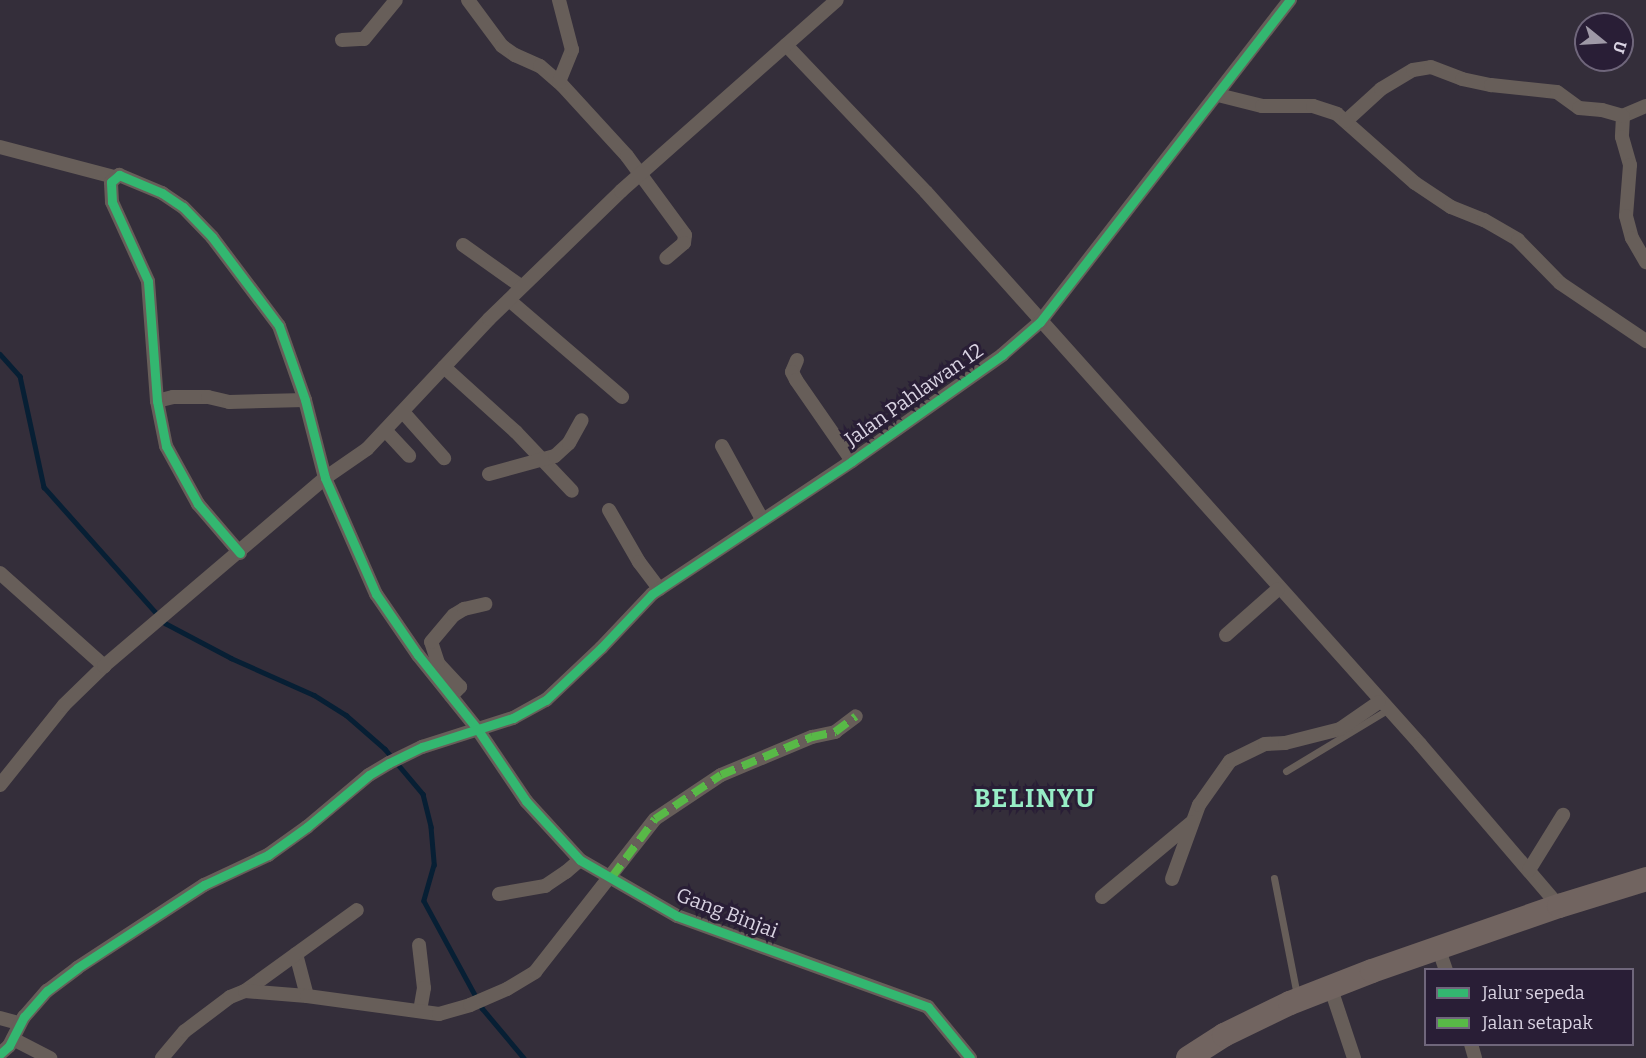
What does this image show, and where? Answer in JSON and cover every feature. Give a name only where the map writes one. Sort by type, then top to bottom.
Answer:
[{"type":"highway","points":[[1188,1058],[1224,1035],[1299,1000],[1372,971],[1443,960],[1560,906],[1646,879]]},
{"type":"street","points":[[342,40],[364,39],[396,0]]},
{"type":"street","points":[[468,0],[502,46],[515,55],[540,66],[559,82],[641,174],[685,235],[684,243],[666,258]]},
{"type":"street","points":[[559,0],[572,51],[559,82]]},
{"type":"street","points":[[0,785],[64,705],[104,666],[240,553],[325,478],[367,449],[508,300],[641,174],[837,0]]},
{"type":"street","name":"Jalan Pahlawan 12","points":[[19,1023],[47,991],[77,968],[204,885],[268,855],[307,827],[369,775],[403,755],[513,718],[546,700],[659,589],[852,461],[1002,355],[1040,322],[1290,0]]},
{"type":"street","points":[[786,45],[926,192],[1560,906]]},
{"type":"street","points":[[1346,121],[1381,89],[1413,70],[1431,67],[1462,79],[1491,85],[1557,92],[1579,108],[1602,110],[1623,116],[1646,106]]},
{"type":"street","points":[[1218,95],[1262,106],[1313,106],[1337,114],[1415,183],[1451,207],[1484,220],[1518,240],[1560,283],[1646,341]]},
{"type":"street","points":[[1623,116],[1622,136],[1630,165],[1626,216],[1632,238],[1646,262]]},
{"type":"street","name":"Gang Binjai","points":[[0,147],[114,177],[119,175],[162,192],[183,207],[212,237],[279,326],[305,400],[325,478],[376,594],[478,730],[526,801],[580,860],[677,916],[917,1002],[938,1016],[970,1058]]},
{"type":"street","points":[[114,177],[111,182],[112,202],[148,282],[156,401],[166,446],[198,504],[240,553]]},
{"type":"street","points":[[463,245],[522,287]]},
{"type":"street","points":[[508,300],[622,397]]},
{"type":"street","points":[[797,360],[792,372],[796,380],[852,461]]},
{"type":"street","points":[[444,367],[516,432],[572,491]]},
{"type":"street","points":[[156,401],[208,397],[229,402],[305,400]]},
{"type":"street","points":[[403,412],[444,458]]},
{"type":"street","points":[[489,474],[563,451],[582,420]]},
{"type":"street","points":[[386,431],[409,456]]},
{"type":"street","points":[[722,446],[762,519]]},
{"type":"street","points":[[609,510],[639,562],[659,589]]},
{"type":"street","points":[[0,573],[104,666]]},
{"type":"street","points":[[1226,635],[1278,589]]},
{"type":"street","points":[[451,696],[460,687],[438,663],[431,642],[454,615],[464,609],[485,604]]},
{"type":"street","points":[[1172,879],[1199,806],[1230,761],[1265,744],[1285,743],[1340,729],[1383,706]]},
{"type":"street","points":[[245,991],[307,996],[438,1014],[484,999],[535,972],[612,877],[655,819],[721,775],[812,737],[835,732],[856,716]]},
{"type":"street","points":[[1528,870],[1563,815]]},
{"type":"street","points":[[1102,897],[1194,821]]},
{"type":"street","points":[[499,894],[545,886],[580,860]]},
{"type":"street","points":[[162,1058],[185,1031],[230,997],[245,991],[357,910]]},
{"type":"street","points":[[419,945],[424,988],[420,1011]]},
{"type":"street","points":[[296,954],[307,996]]},
{"type":"street","points":[[1331,989],[1354,1058]]},
{"type":"street","points":[[0,1018],[19,1023],[9,1051],[50,1058]]},
{"type":"lane","points":[[1286,771],[1383,706]]},
{"type":"lane","points":[[1274,878],[1299,1000]]},
{"type":"waterway","points":[[0,354],[20,376],[44,487],[165,623],[231,658],[314,695],[346,715],[385,749],[423,794],[431,827],[434,865],[424,901],[482,1008],[524,1058]]},
{"type":"marked path","points":[[612,877],[655,819],[721,775],[812,737],[835,732],[856,716]]},
{"type":"cycle path","points":[[0,1054],[9,1046],[24,1017],[47,991],[77,968],[204,885],[268,855],[307,827],[369,775],[389,763],[422,747],[513,718],[546,700],[601,648],[652,594],[852,461],[1002,355],[1040,322],[1290,0]]},
{"type":"cycle path","points":[[240,553],[198,504],[166,446],[157,401],[148,281],[112,202],[111,182],[119,175],[162,193],[183,207],[212,237],[279,326],[305,400],[325,478],[376,594],[418,655],[478,730],[526,801],[580,860],[677,916],[928,1007],[970,1058]]},
{"type":"district","name":"BELINYU","points":[[1035,799]]}]
